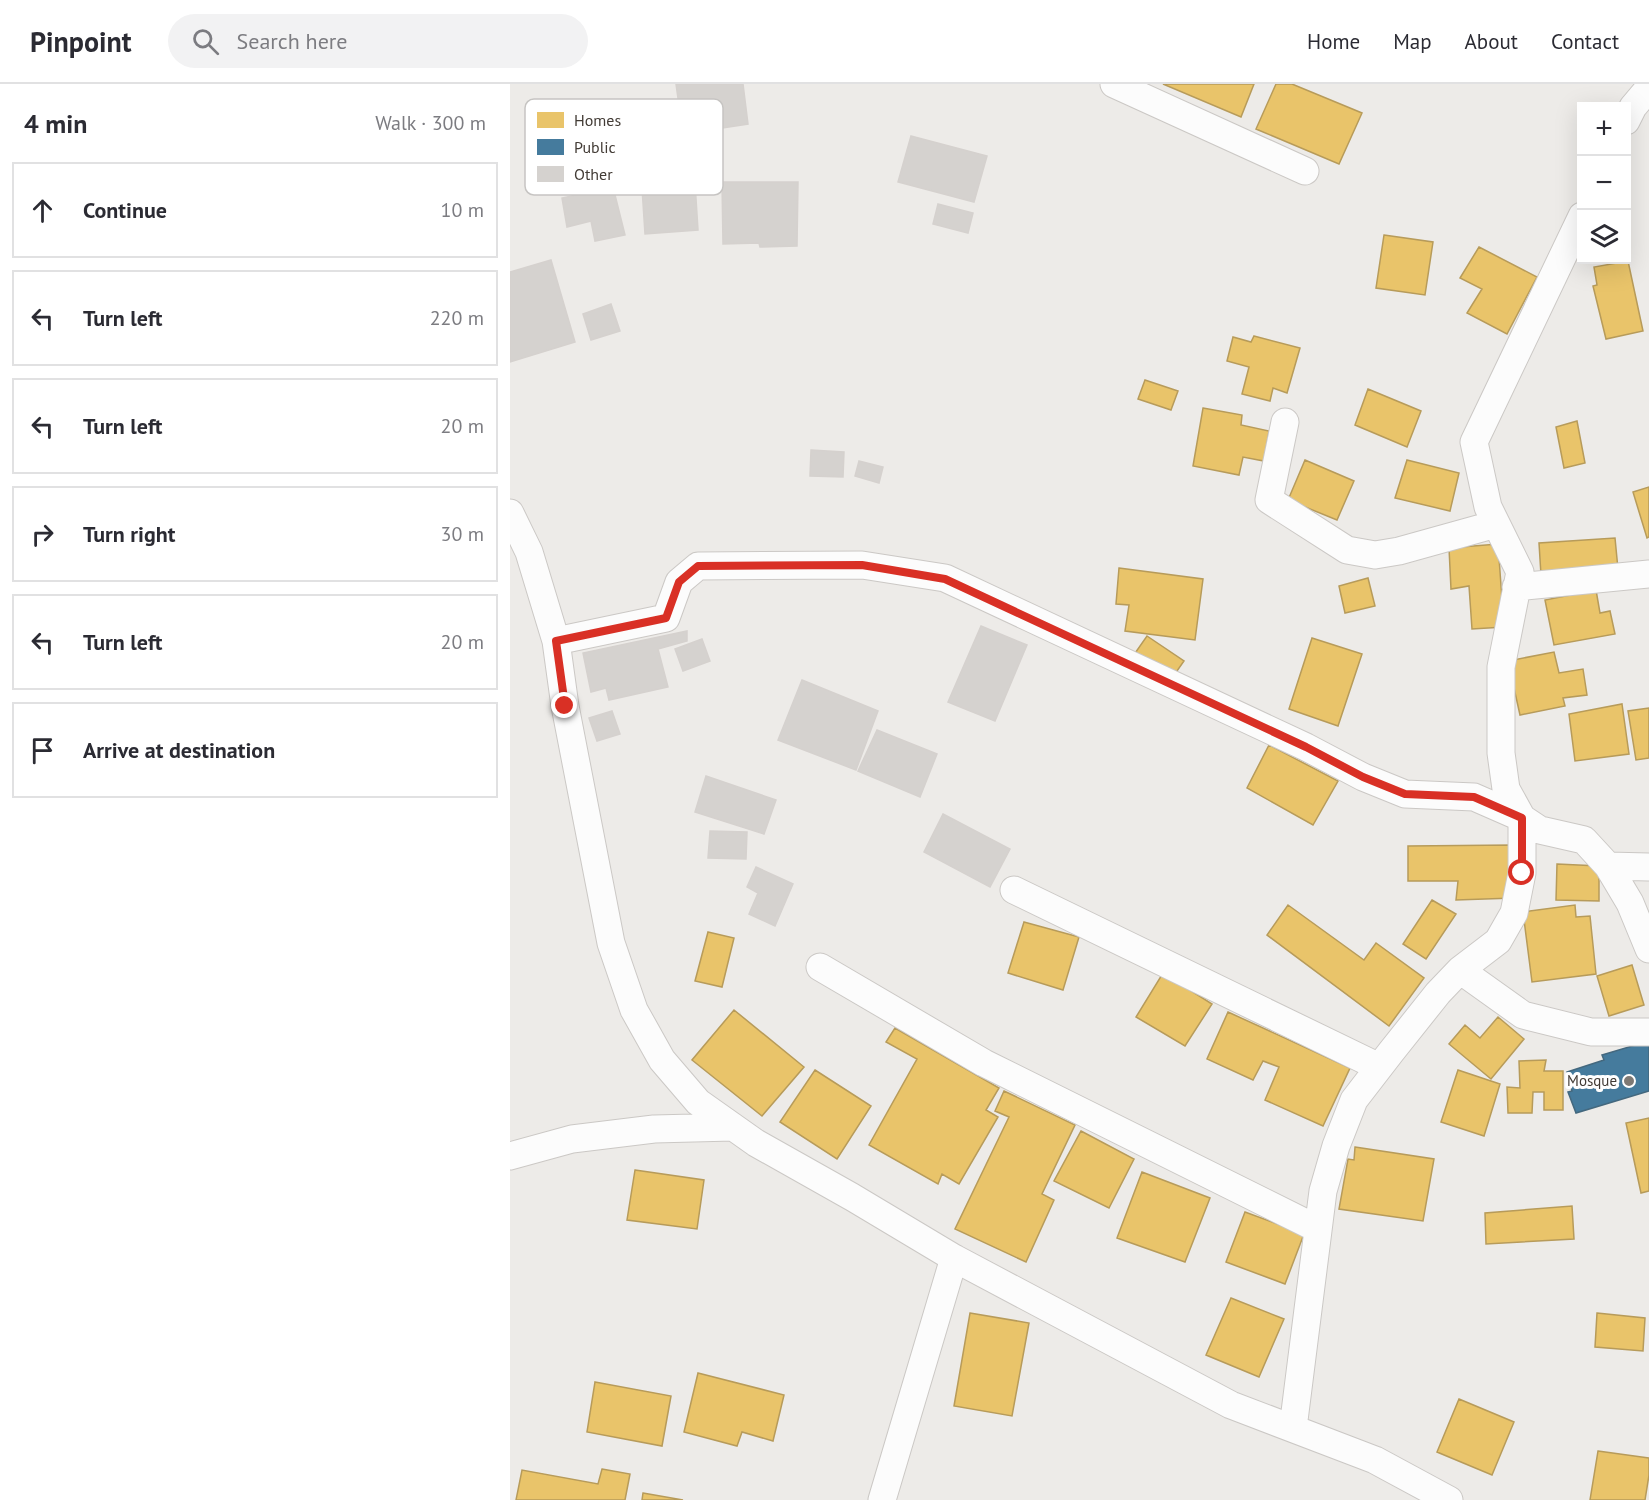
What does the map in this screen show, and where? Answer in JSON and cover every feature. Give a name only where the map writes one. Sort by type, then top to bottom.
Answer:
[{"type":"street","points":[[1114,84],[1305,171]]},
{"type":"street","points":[[1631,111],[1649,88]]},
{"type":"street","points":[[1293,1428],[1323,1191],[1336,1146],[1354,1100],[1438,993],[1460,970],[1498,941],[1514,912],[1522,873],[1522,818],[1506,789],[1501,753],[1501,667],[1520,572],[1488,507],[1474,442],[1577,224]]},
{"type":"street","points":[[1285,422],[1269,500],[1347,550],[1375,555],[1399,551],[1496,524]]},
{"type":"street","points":[[510,513],[529,552],[556,641],[565,706],[611,943],[634,1010],[662,1060],[698,1102],[756,1143],[954,1258],[1231,1405],[1375,1460],[1449,1500]]},
{"type":"street","points":[[556,641],[666,618],[679,582],[698,566],[862,565],[945,579],[1306,747],[1363,777],[1405,794],[1474,797],[1522,818],[1540,830],[1584,840],[1608,866],[1630,903],[1649,949]]},
{"type":"street","points":[[1516,586],[1649,574]]},
{"type":"street","points":[[1608,866],[1649,867]]},
{"type":"street","points":[[1014,890],[1379,1067]]},
{"type":"street","points":[[820,967],[984,1063],[1318,1229]]},
{"type":"street","points":[[1460,970],[1523,1015],[1591,1032],[1649,1032]]},
{"type":"street","points":[[510,1156],[572,1139],[654,1129],[733,1127]]},
{"type":"street","points":[[882,1500],[954,1258]]},
{"type":"building: Homes","points":[[1163,84],[1254,84],[1241,117]]},
{"type":"building: Homes","points":[[1276,84],[1292,84],[1362,113],[1339,164],[1256,129]]},
{"type":"building: Homes","points":[[1384,235],[1433,242],[1425,295],[1376,288]]},
{"type":"building: Homes","points":[[1479,247],[1537,277],[1507,334],[1467,313],[1482,289],[1460,278]]},
{"type":"building: Homes","points":[[1629,264],[1643,331],[1606,339],[1593,286],[1597,285],[1594,267]]},
{"type":"building: Homes","points":[[1254,336],[1300,348],[1287,393],[1273,388],[1270,401],[1242,394],[1249,367],[1227,361],[1233,337],[1251,342]]},
{"type":"building: Homes","points":[[1145,380],[1178,391],[1171,410],[1138,399]]},
{"type":"building: Homes","points":[[1368,389],[1421,411],[1407,447],[1355,425]]},
{"type":"building: Homes","points":[[1203,408],[1242,415],[1241,425],[1269,431],[1264,461],[1243,457],[1239,475],[1193,466]]},
{"type":"building: Homes","points":[[1577,421],[1585,463],[1564,468],[1556,427]]},
{"type":"building: Homes","points":[[1305,460],[1354,481],[1337,520],[1288,500]]},
{"type":"building: Homes","points":[[1407,460],[1459,473],[1450,511],[1395,498]]},
{"type":"building: Homes","points":[[1649,487],[1649,537],[1647,538],[1633,492]]},
{"type":"building: Homes","points":[[1615,538],[1618,569],[1541,575],[1539,543]]},
{"type":"building: Homes","points":[[1498,544],[1504,627],[1472,629],[1469,586],[1451,589],[1449,548]]},
{"type":"building: Homes","points":[[1119,568],[1203,579],[1195,640],[1125,631],[1129,605],[1116,604]]},
{"type":"building: Homes","points":[[1368,578],[1375,606],[1345,613],[1339,586]]},
{"type":"building: Homes","points":[[1596,590],[1600,613],[1610,611],[1615,634],[1554,645],[1545,600]]},
{"type":"building: Homes","points":[[1147,636],[1184,661],[1170,681],[1133,656]]},
{"type":"building: Homes","points":[[1312,638],[1362,654],[1338,726],[1289,709]]},
{"type":"building: Homes","points":[[1554,652],[1559,673],[1583,669],[1587,695],[1563,698],[1565,706],[1520,715],[1508,661]]},
{"type":"building: Homes","points":[[1622,704],[1629,754],[1575,761],[1569,714]]},
{"type":"building: Homes","points":[[1649,708],[1649,758],[1636,760],[1628,711]]},
{"type":"building: Homes","points":[[1269,745],[1338,781],[1313,825],[1247,788]]},
{"type":"building: Homes","points":[[1513,845],[1514,898],[1456,900],[1458,881],[1408,881],[1408,846]]},
{"type":"building: Homes","points":[[1557,864],[1599,866],[1599,901],[1556,900]]},
{"type":"building: Homes","points":[[1432,900],[1456,914],[1426,959],[1403,944]]},
{"type":"building: Homes","points":[[1288,905],[1364,960],[1376,943],[1424,978],[1389,1026],[1267,935]]},
{"type":"building: Homes","points":[[1575,905],[1576,917],[1590,916],[1596,974],[1532,982],[1523,912]]},
{"type":"building: Homes","points":[[1024,922],[1079,937],[1063,990],[1008,973]]},
{"type":"building: Homes","points":[[708,932],[734,938],[722,987],[695,981]]},
{"type":"building: Homes","points":[[1632,965],[1644,1005],[1609,1016],[1597,976]]},
{"type":"building: Homes","points":[[1163,973],[1212,1004],[1185,1046],[1136,1017]]},
{"type":"building: Homes","points":[[734,1010],[804,1067],[762,1116],[692,1060]]},
{"type":"building: Homes","points":[[1228,1012],[1350,1068],[1323,1126],[1265,1100],[1279,1067],[1263,1061],[1253,1080],[1207,1059]]},
{"type":"building: Homes","points":[[1498,1017],[1524,1039],[1491,1079],[1449,1044],[1465,1025],[1480,1038]]},
{"type":"building: Homes","points":[[895,1028],[999,1088],[986,1110],[998,1117],[959,1184],[942,1174],[938,1184],[869,1145],[917,1059],[886,1042]]},
{"type":"building: Homes","points":[[1546,1060],[1544,1071],[1563,1071],[1563,1110],[1544,1110],[1544,1092],[1533,1092],[1532,1113],[1508,1113],[1507,1087],[1520,1088],[1519,1061]]},
{"type":"building: Homes","points":[[815,1070],[871,1106],[837,1159],[780,1122]]},
{"type":"building: Homes","points":[[1458,1070],[1500,1084],[1484,1136],[1441,1122]]},
{"type":"building: Homes","points":[[1004,1091],[1075,1125],[1042,1194],[1054,1200],[1026,1262],[955,1229],[1009,1117],[995,1111]]},
{"type":"building: Homes","points":[[1649,1118],[1649,1191],[1641,1193],[1626,1123]]},
{"type":"building: Homes","points":[[1081,1131],[1134,1159],[1109,1208],[1054,1181]]},
{"type":"building: Homes","points":[[1355,1147],[1434,1159],[1423,1221],[1339,1209],[1348,1159],[1354,1160]]},
{"type":"building: Homes","points":[[635,1170],[704,1180],[697,1229],[627,1220]]},
{"type":"building: Homes","points":[[1142,1172],[1210,1198],[1185,1262],[1117,1238]]},
{"type":"building: Homes","points":[[1572,1206],[1574,1239],[1486,1244],[1485,1213]]},
{"type":"building: Homes","points":[[1245,1212],[1304,1234],[1285,1284],[1226,1262]]},
{"type":"building: Homes","points":[[1231,1298],[1284,1319],[1259,1377],[1206,1355]]},
{"type":"building: Homes","points":[[970,1313],[1029,1323],[1012,1416],[954,1406]]},
{"type":"building: Homes","points":[[1597,1313],[1645,1318],[1643,1351],[1595,1347]]},
{"type":"building: Homes","points":[[698,1373],[784,1395],[773,1441],[742,1432],[737,1446],[684,1432]]},
{"type":"building: Homes","points":[[595,1382],[671,1396],[662,1446],[587,1432]]},
{"type":"building: Homes","points":[[1459,1399],[1514,1422],[1492,1475],[1437,1452]]},
{"type":"building: Homes","points":[[1598,1451],[1649,1458],[1645,1500],[1590,1500]]},
{"type":"building: Homes","points":[[602,1469],[630,1474],[625,1500],[516,1500],[522,1470],[598,1484]]},
{"type":"building: Homes","points":[[643,1493],[683,1500],[642,1500]]},
{"type":"building: Public","points":[[1649,1041],[1649,1091],[1576,1113],[1568,1092],[1572,1091],[1567,1072],[1604,1060],[1602,1055]]},
{"type":"building: Other","points":[[676,84],[743,84],[748,124],[723,128],[723,99],[678,99]]},
{"type":"building: Other","points":[[911,136],[987,156],[974,202],[898,182]]},
{"type":"building: Other","points":[[723,182],[798,182],[797,246],[760,247],[759,243],[723,244]]},
{"type":"building: Other","points":[[576,195],[615,195],[625,235],[595,241],[591,221],[567,227],[562,198]]},
{"type":"building: Other","points":[[642,195],[696,195],[698,230],[645,234]]},
{"type":"building: Other","points":[[938,204],[973,213],[968,233],[933,224]]},
{"type":"building: Other","points":[[551,260],[575,342],[510,362],[510,272]]},
{"type":"building: Other","points":[[611,304],[620,331],[591,340],[583,314]]},
{"type":"building: Other","points":[[811,450],[844,452],[843,477],[810,476]]},
{"type":"building: Other","points":[[859,461],[883,467],[879,483],[855,476]]},
{"type":"building: Other","points":[[981,626],[1027,645],[995,721],[948,702]]},
{"type":"building: Other","points":[[687,631],[687,641],[658,649],[668,687],[609,700],[606,688],[591,692],[583,653]]},
{"type":"building: Other","points":[[702,639],[710,661],[683,671],[675,649]]},
{"type":"building: Other","points":[[802,680],[878,711],[856,770],[778,740]]},
{"type":"building: Other","points":[[612,711],[620,734],[597,741],[589,718]]},
{"type":"building: Other","points":[[877,730],[937,754],[920,797],[858,771]]},
{"type":"building: Other","points":[[706,776],[776,800],[764,834],[695,812]]},
{"type":"building: Other","points":[[943,814],[1010,849],[990,887],[924,852]]},
{"type":"building: Other","points":[[710,831],[747,832],[746,859],[708,858]]},
{"type":"building: Other","points":[[756,867],[793,884],[775,926],[749,914],[758,893],[747,887]]},
{"type":"place","name":"Mosque","points":[[1629,1081]]},
{"type":"route","points":[[565,706],[556,641],[666,618],[679,582],[698,566],[862,565],[945,579],[1306,747],[1363,777],[1405,794],[1474,797],[1522,818],[1522,873]]}]
